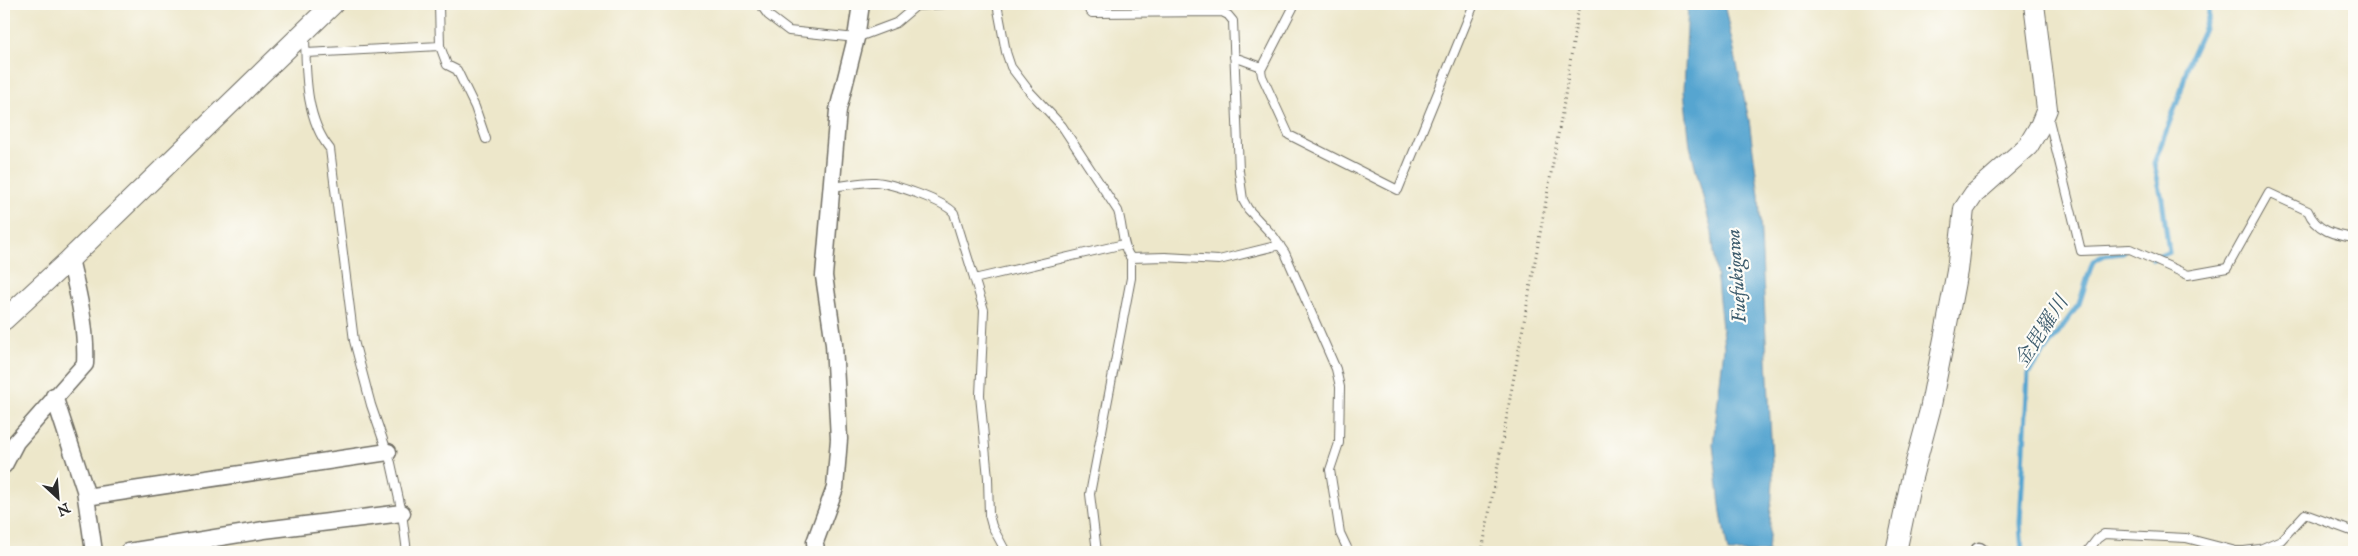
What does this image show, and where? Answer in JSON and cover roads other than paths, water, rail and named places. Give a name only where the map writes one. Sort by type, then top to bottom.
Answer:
[{"type":"street","points":[[4,320],[70,259],[333,4]]},
{"type":"street","points":[[816,552],[815,542],[835,488],[839,439],[834,344],[824,276],[838,110],[856,38],[861,4]]},
{"type":"street","points":[[1896,552],[1941,353],[1957,271],[1964,210],[1974,194],[2028,146],[2047,110],[2034,4]]},
{"type":"street","points":[[4,465],[16,442],[54,396],[84,364],[86,353],[76,285],[70,259]]},
{"type":"street","points":[[54,396],[86,497],[94,552]]},
{"type":"street","points":[[86,497],[388,452]]},
{"type":"street","points":[[128,552],[264,530],[402,513]]},
{"type":"lane","points":[[440,4],[440,46],[447,65],[457,70],[475,107],[486,139]]},
{"type":"lane","points":[[760,4],[768,15],[788,31],[856,38],[896,23],[916,6],[946,4]]},
{"type":"lane","points":[[996,4],[1011,67],[1030,92],[1062,126],[1118,211],[1125,252],[1131,258],[1131,278],[1090,494],[1096,552]]},
{"type":"lane","points":[[1084,4],[1092,13],[1222,12],[1233,21],[1238,171],[1243,200],[1248,209],[1280,245],[1336,369],[1340,387],[1339,443],[1330,470],[1340,533],[1350,552]]},
{"type":"lane","points":[[1295,4],[1262,67],[1262,76],[1289,135],[1398,190],[1474,4]]},
{"type":"lane","points":[[305,30],[307,86],[318,135],[330,149],[354,341],[372,405],[388,452],[402,513],[407,552]]},
{"type":"lane","points":[[306,53],[440,46]]},
{"type":"lane","points":[[1234,57],[1262,67]]},
{"type":"lane","points":[[2047,110],[2081,251],[2130,249],[2188,275],[2227,268],[2269,193],[2308,211],[2312,221],[2331,234],[2354,238]]},
{"type":"lane","points":[[832,187],[875,182],[936,200],[949,207],[954,213],[984,310],[980,395],[988,478],[989,515],[992,526],[1006,552]]},
{"type":"lane","points":[[974,279],[1124,244]]},
{"type":"lane","points":[[1131,258],[1165,257],[1219,260],[1280,245]]},
{"type":"lane","points":[[2087,552],[2098,538],[2104,534],[2186,538],[2236,551],[2260,549],[2280,540],[2305,514],[2354,532]]},
{"type":"water","name":"Fuefukigawa","points":[[1688,4],[1724,4],[1749,120],[1759,195],[1773,480],[1768,552],[1728,552],[1721,513],[1713,444],[1724,347],[1712,233],[1690,146],[1684,91]]},
{"type":"waterway","name":"金毘羅川","points":[[2153,259],[2169,252],[2162,199],[2154,163],[2179,97],[2189,61],[2208,19],[2210,4]]},
{"type":"waterway","name":"金毘羅川","points":[[2022,552],[2020,523],[2028,374],[2079,304],[2093,261],[2105,255],[2123,253]]}]
